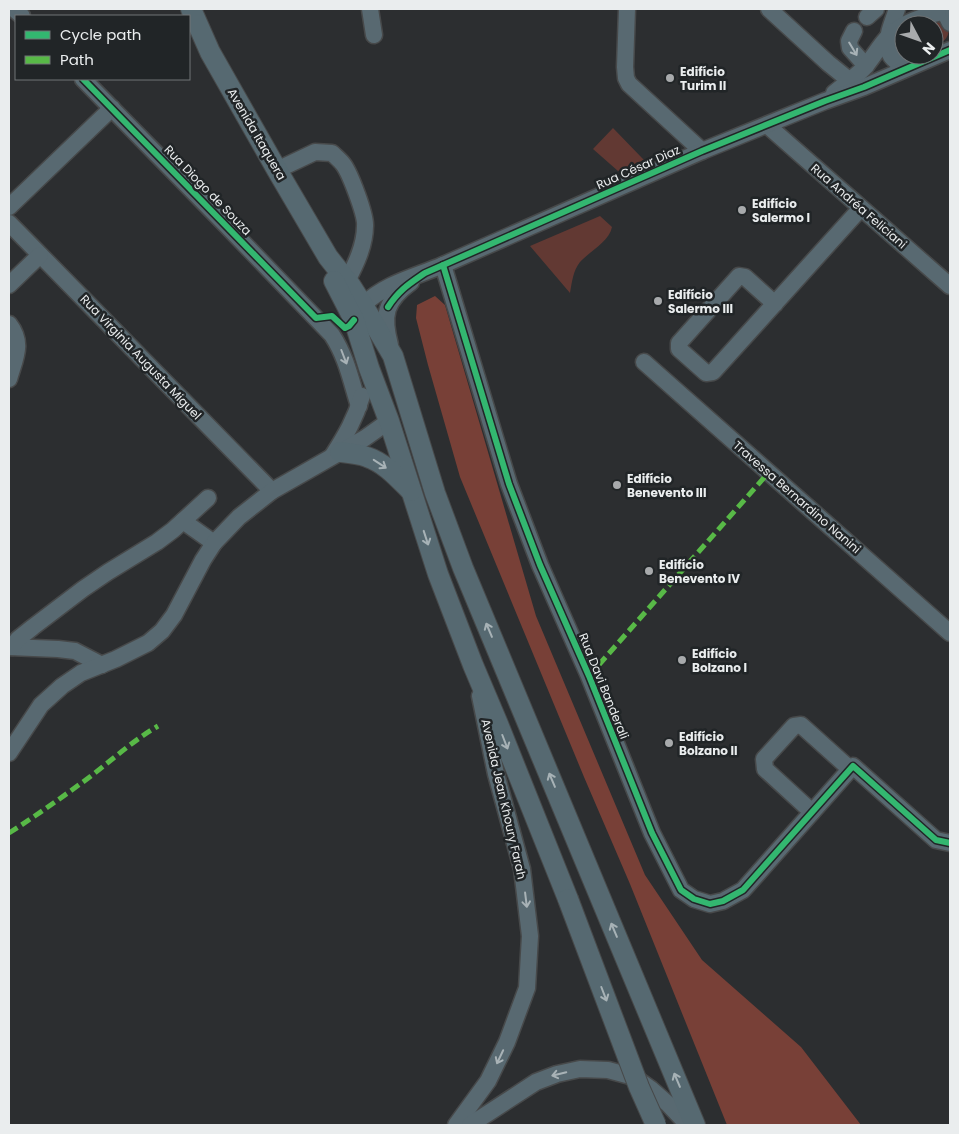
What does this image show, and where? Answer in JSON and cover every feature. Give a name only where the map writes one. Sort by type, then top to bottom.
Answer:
[{"type":"main road","name":"Avenida Itaquera","points":[[191,9],[210,52],[277,170],[328,257],[346,280],[359,312],[369,368],[389,421],[438,574],[568,899],[639,1087],[656,1125]]},
{"type":"main road","name":"Avenida Itaquera","points":[[328,257],[334,281],[393,356],[435,493],[463,568],[695,1125]]},
{"type":"main road","points":[[389,421],[399,401],[403,385]]},
{"type":"main road","points":[[336,454],[366,456],[377,461],[412,491]]},
{"type":"street","points":[[370,9],[374,35]]},
{"type":"street","points":[[627,9],[625,67],[626,78],[629,84],[702,151]]},
{"type":"street","points":[[770,9],[828,63],[850,80]]},
{"type":"street","points":[[897,9],[887,38],[887,46],[895,60],[901,65],[909,67]]},
{"type":"street","points":[[854,31],[849,41],[850,48],[866,66]]},
{"type":"street","points":[[887,38],[894,33]]},
{"type":"street","name":"Rua César Diaz","points":[[824,101],[866,66],[887,38]]},
{"type":"street","name":"Rua César Diaz","points":[[359,312],[372,296],[401,280],[444,265],[702,151],[864,86],[949,48]]},
{"type":"street","name":"Rua Diogo de Souza","points":[[84,80],[332,335],[346,361],[359,406]]},
{"type":"street","points":[[9,207],[112,108]]},
{"type":"street","name":"Rua Andréa Feliciani","points":[[767,125],[950,286]]},
{"type":"street","points":[[277,170],[316,152],[332,153],[344,166],[356,192],[366,225],[361,251],[346,280]]},
{"type":"street","points":[[775,304],[745,277],[739,276],[679,343],[679,349],[706,373],[713,372],[775,304],[861,208]]},
{"type":"street","name":"Rua Virginia Augusta Miguel","points":[[9,224],[272,491]]},
{"type":"street","points":[[9,285],[40,255]]},
{"type":"street","name":"Rua Davi Banderali","points":[[444,265],[509,484],[540,565],[590,676],[652,833],[681,890],[694,899],[710,904],[723,901],[743,890],[852,767]]},
{"type":"street","name":"Rua César Diaz","points":[[393,356],[386,330],[385,320],[388,307],[397,294],[425,272]]},
{"type":"street","points":[[9,324],[15,332],[18,341],[9,379]]},
{"type":"street","name":"Travessa Bernardino Nanini","points":[[644,362],[950,632]]},
{"type":"street","points":[[336,454],[359,406],[369,368]]},
{"type":"street","points":[[9,753],[42,705],[62,686],[81,673],[148,643],[162,631],[174,615],[214,542],[240,517],[272,491],[364,438],[389,421]]},
{"type":"street","points":[[10,647],[23,634],[94,581],[173,530],[208,498]]},
{"type":"street","points":[[183,521],[214,542]]},
{"type":"street","points":[[10,647],[75,651],[102,665]]},
{"type":"street","name":"Avenida Jean Khoury Farah","points":[[456,1125],[488,1081],[507,1042],[527,988],[530,936],[522,869],[496,774],[473,665]]},
{"type":"street","points":[[812,812],[764,769],[764,759],[794,726],[802,725],[936,840],[950,843]]},
{"type":"street","points":[[470,1125],[536,1082],[557,1074],[580,1070],[608,1070],[634,1077],[668,1104],[688,1125]]},
{"type":"shaded area","points":[[944,23],[949,29],[944,40]]},
{"type":"shaded area","points":[[613,128],[644,160],[618,171],[593,149]]},
{"type":"shaded area","points":[[600,216],[612,227],[603,242],[578,265],[573,277],[570,293],[530,246]]},
{"type":"shaded area","points":[[435,296],[445,305],[536,616],[645,875],[702,960],[801,1047],[861,1125],[727,1125],[630,884],[460,477],[416,318],[417,305]]},
{"type":"marked path","points":[[589,676],[769,472]]},
{"type":"marked path","points":[[9,833],[71,791],[132,743],[158,726]]},
{"type":"cycle path","points":[[388,307],[400,292],[425,273],[702,151],[864,87],[950,50]]},
{"type":"cycle path","points":[[84,80],[316,318],[332,316],[345,328],[354,320]]},
{"type":"cycle path","points":[[443,265],[509,484],[540,565],[589,676],[652,833],[681,890],[694,899],[710,904],[723,901],[743,890],[853,766],[936,840],[950,843]]},
{"type":"place","name":"Edifício Turim II","points":[[670,78]]},
{"type":"place","name":"Edifício Salermo I","points":[[742,210]]},
{"type":"place","name":"Edifício Salermo III","points":[[658,301]]},
{"type":"place","name":"Edifício Benevento III","points":[[617,485]]},
{"type":"place","name":"Edifício Benevento IV","points":[[649,571]]},
{"type":"place","name":"Edifício Bolzano I","points":[[682,660]]},
{"type":"place","name":"Edifício Bolzano II","points":[[669,743]]}]
